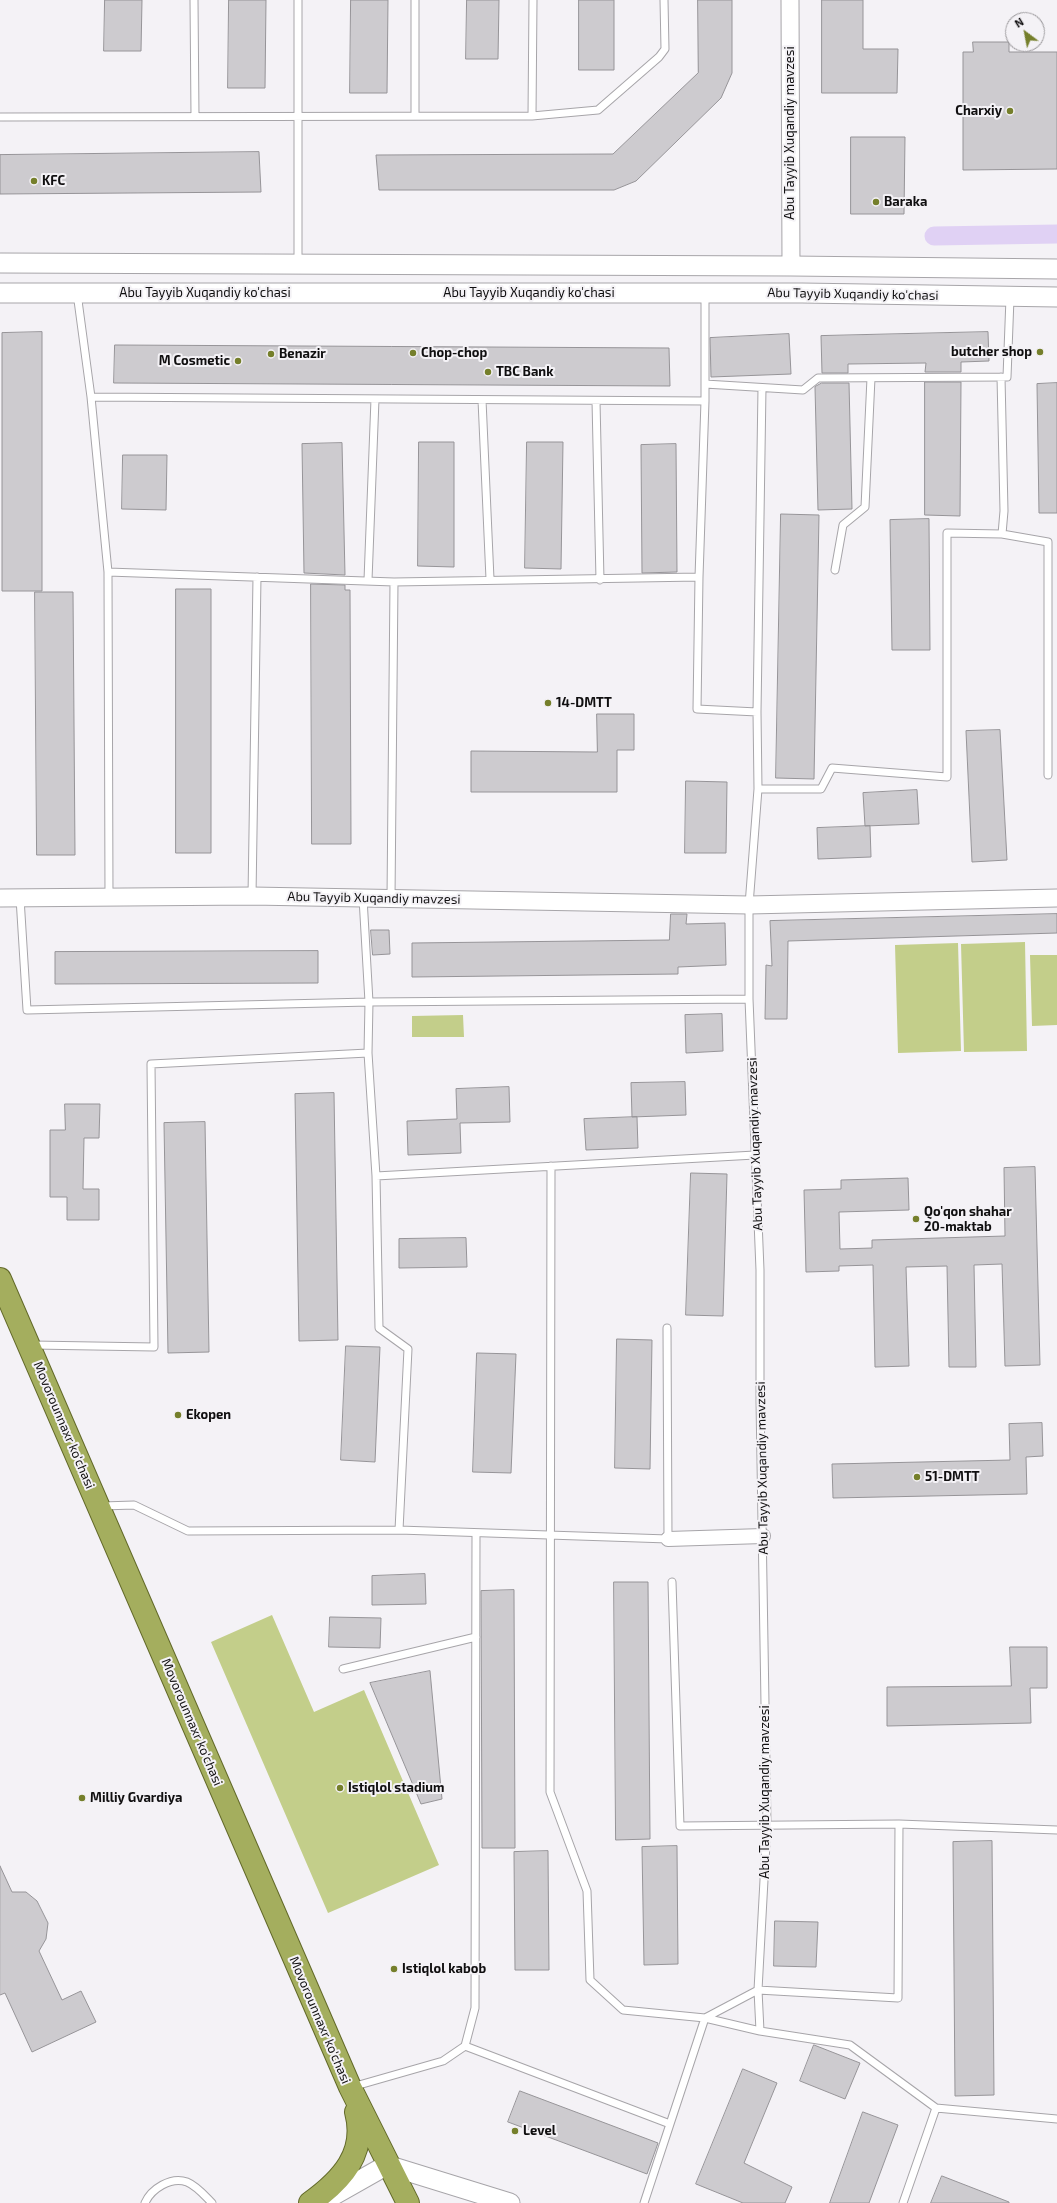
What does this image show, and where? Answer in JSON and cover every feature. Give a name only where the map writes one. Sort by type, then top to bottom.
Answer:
[{"type":"highway","name":"Movorounnaxr ko'chasi","points":[[0,1279],[350,2087],[387,2164],[408,2203]]},
{"type":"highway","points":[[310,2203],[339,2177],[352,2162],[358,2145],[360,2126],[350,2087]]},
{"type":"main road","points":[[0,263],[791,266],[1057,269]]},
{"type":"main road","name":"Abu Tayyib Xuqandiy ko'chasi","points":[[0,293],[705,293],[1057,297]]},
{"type":"main road","points":[[320,2203],[387,2164],[510,2203]]},
{"type":"street","name":"Abu Tayyib Xuqandiy mavzesi","points":[[790,0],[791,266]]},
{"type":"street","name":"Abu Tayyib Xuqandiy mavzesi","points":[[0,898],[252,896],[363,897],[391,899],[749,905],[1057,898]]},
{"type":"street","points":[[668,1539],[763,1536]]},
{"type":"lane","points":[[194,0],[195,116]]},
{"type":"lane","points":[[298,0],[298,264]]},
{"type":"lane","points":[[415,0],[415,116]]},
{"type":"lane","points":[[532,116],[533,0]]},
{"type":"lane","points":[[0,118],[195,116],[532,116],[584,113],[598,110],[659,57],[664,49],[664,0]]},
{"type":"lane","points":[[77,293],[91,398],[108,572],[109,897]]},
{"type":"lane","points":[[705,293],[705,401],[699,577],[697,709],[757,712]]},
{"type":"lane","points":[[705,384],[803,390],[818,378],[1007,377],[1010,296]]},
{"type":"lane","points":[[1001,377],[1004,511],[1002,534]]},
{"type":"lane","points":[[835,570],[843,525],[865,507],[871,378]]},
{"type":"lane","points":[[749,905],[758,789],[757,712],[762,388]]},
{"type":"lane","points":[[91,398],[705,401]]},
{"type":"lane","points":[[368,580],[375,399]]},
{"type":"lane","points":[[482,400],[490,579]]},
{"type":"lane","points":[[596,401],[600,580]]},
{"type":"lane","points":[[758,789],[821,789],[832,768],[946,777],[947,533],[1002,534],[1048,542],[1048,775]]},
{"type":"lane","points":[[108,572],[394,582],[490,579],[600,580],[699,577]]},
{"type":"lane","points":[[252,896],[257,577]]},
{"type":"lane","points":[[391,899],[394,582]]},
{"type":"lane","points":[[363,897],[369,1002],[368,1053],[376,1176],[379,1328],[408,1349],[399,1530]]},
{"type":"lane","points":[[20,898],[27,1010],[369,1002],[749,999]]},
{"type":"lane","name":"Abu Tayyib Xuqandiy mavzesi","points":[[749,905],[749,999],[760,1270],[760,1401],[767,1825],[758,1990],[760,2031]]},
{"type":"lane","points":[[29,1345],[154,1347],[150,1064],[368,1053]]},
{"type":"lane","points":[[376,1176],[755,1155]]},
{"type":"lane","points":[[551,1166],[552,1535],[550,1792],[587,1892],[590,1980],[623,2010],[705,2018],[760,2031],[850,2045],[936,2108],[1057,2119]]},
{"type":"lane","points":[[99,1507],[134,1505],[188,1531],[399,1530],[668,1539],[667,1328]]},
{"type":"lane","points":[[350,2087],[443,2060],[465,2046],[475,2008],[476,1533]]},
{"type":"lane","points":[[672,1582],[680,1826],[899,1824],[1057,1830]]},
{"type":"lane","points":[[343,1669],[476,1637]]},
{"type":"lane","points":[[644,2203],[705,2018],[758,1990],[898,1998],[899,1824]]},
{"type":"lane","points":[[465,2046],[670,2124]]},
{"type":"lane","points":[[904,2203],[936,2108]]},
{"type":"lane","points":[[145,2203],[149,2194],[169,2181],[187,2182],[202,2193],[212,2203]]},
{"type":"green space","points":[[1025,942],[1027,1051],[964,1052],[961,944]]},
{"type":"green space","points":[[958,943],[961,1051],[898,1053],[895,945]]},
{"type":"green space","points":[[1030,955],[1057,955],[1057,1025],[1032,1026]]},
{"type":"green space","points":[[463,1015],[464,1037],[412,1037],[412,1016]]},
{"type":"green space","name":"Istiqlol stadium","points":[[272,1615],[314,1712],[364,1690],[439,1865],[328,1913],[211,1642]]},
{"type":"building","points":[[105,0],[142,0],[141,51],[104,51]]},
{"type":"building","points":[[229,0],[266,0],[265,88],[228,88]]},
{"type":"building","points":[[351,0],[388,0],[387,93],[350,93]]},
{"type":"building","points":[[467,0],[499,0],[498,59],[466,59]]},
{"type":"building","points":[[579,0],[614,0],[614,70],[579,70]]},
{"type":"building","points":[[698,0],[732,0],[732,73],[721,98],[636,181],[614,190],[379,190],[376,155],[613,154],[698,73]]},
{"type":"building","points":[[822,0],[863,0],[863,49],[898,49],[897,93],[822,93]]},
{"type":"building","name":"Charxiy","points":[[973,42],[1005,42],[1005,52],[1057,52],[1057,169],[963,170],[963,52],[973,52]]},
{"type":"building","points":[[851,137],[905,137],[904,214],[851,214]]},
{"type":"building","points":[[259,152],[261,192],[0,194],[0,155]]},
{"type":"building","points":[[42,332],[42,591],[2,591],[2,333]]},
{"type":"building","points":[[988,332],[989,361],[961,362],[961,372],[925,372],[926,363],[848,364],[848,373],[822,373],[821,336]]},
{"type":"building","points":[[789,334],[791,374],[711,377],[710,338]]},
{"type":"building","points":[[115,345],[669,348],[670,386],[114,383]]},
{"type":"building","points":[[925,382],[961,382],[960,516],[925,515]]},
{"type":"building","points":[[822,383],[849,383],[852,509],[818,510],[815,387]]},
{"type":"building","points":[[1057,383],[1057,513],[1039,513],[1037,384]]},
{"type":"building","points":[[419,442],[454,442],[454,567],[418,566]]},
{"type":"building","points":[[527,442],[563,442],[561,569],[525,568]]},
{"type":"building","points":[[342,443],[345,575],[304,573],[302,444]]},
{"type":"building","points":[[676,444],[677,572],[642,573],[641,445]]},
{"type":"building","points":[[123,455],[167,455],[166,510],[122,509]]},
{"type":"building","points":[[781,514],[819,515],[814,779],[776,778]]},
{"type":"building","points":[[929,519],[930,650],[892,650],[890,520]]},
{"type":"building","points":[[311,584],[345,585],[345,590],[350,590],[351,844],[312,844]]},
{"type":"building","points":[[176,589],[211,589],[211,853],[176,853]]},
{"type":"building","points":[[35,592],[73,592],[75,855],[37,855]]},
{"type":"building","points":[[597,714],[634,714],[634,750],[617,750],[617,792],[471,792],[471,751],[597,752]]},
{"type":"building","points":[[1000,730],[1007,860],[972,862],[966,731]]},
{"type":"building","points":[[686,781],[727,782],[726,853],[685,853]]},
{"type":"building","points":[[917,790],[919,824],[865,826],[863,793]]},
{"type":"building","points":[[870,826],[871,857],[818,859],[817,828]]},
{"type":"building","points":[[671,914],[687,914],[686,924],[725,923],[726,965],[678,967],[678,974],[412,977],[412,943],[669,940]]},
{"type":"building","points":[[1057,914],[1057,933],[788,941],[787,1019],[765,1019],[766,965],[772,966],[770,921]]},
{"type":"building","points":[[371,930],[389,930],[390,954],[373,955]]},
{"type":"building","points":[[318,951],[318,983],[55,984],[55,952]]},
{"type":"building","points":[[722,1014],[723,1051],[686,1053],[685,1015]]},
{"type":"building","points":[[685,1082],[686,1115],[632,1117],[631,1083]]},
{"type":"building","points":[[509,1087],[510,1122],[460,1123],[461,1153],[408,1155],[407,1121],[457,1119],[456,1089]]},
{"type":"building","points":[[334,1093],[338,1340],[299,1341],[295,1094]]},
{"type":"building","points":[[65,1104],[100,1104],[99,1138],[84,1138],[83,1189],[99,1189],[99,1220],[67,1220],[67,1197],[50,1197],[50,1130],[65,1130]]},
{"type":"building","points":[[637,1117],[638,1148],[586,1150],[584,1119]]},
{"type":"building","points":[[205,1122],[209,1352],[168,1353],[164,1123]]},
{"type":"building","points":[[1035,1167],[1040,1365],[1005,1366],[1002,1264],[974,1265],[976,1367],[949,1367],[947,1266],[906,1267],[909,1366],[875,1367],[873,1265],[839,1266],[839,1271],[806,1272],[804,1190],[841,1189],[841,1180],[908,1178],[909,1210],[839,1212],[840,1249],[872,1248],[872,1240],[1005,1236],[1004,1168]]},
{"type":"building","points":[[691,1173],[727,1174],[723,1316],[686,1315]]},
{"type":"building","points":[[466,1238],[467,1267],[399,1268],[399,1239]]},
{"type":"building","points":[[617,1339],[652,1340],[650,1469],[615,1468]]},
{"type":"building","points":[[346,1346],[380,1347],[375,1462],[341,1460]]},
{"type":"building","points":[[477,1353],[516,1354],[511,1473],[473,1472]]},
{"type":"building","points":[[1042,1423],[1043,1456],[1026,1457],[1027,1494],[833,1498],[832,1464],[1010,1460],[1009,1424]]},
{"type":"building","points":[[425,1574],[426,1604],[372,1605],[372,1576]]},
{"type":"building","points":[[614,1582],[648,1582],[650,1839],[616,1840]]},
{"type":"building","points":[[514,1590],[515,1848],[482,1848],[481,1591]]},
{"type":"building","points":[[330,1617],[381,1618],[380,1648],[329,1647]]},
{"type":"building","points":[[1010,1647],[1047,1647],[1047,1688],[1030,1688],[1031,1723],[887,1726],[887,1687],[1011,1686]]},
{"type":"building","points":[[430,1671],[442,1799],[421,1804],[370,1683]]},
{"type":"building","points":[[992,1841],[994,2095],[955,2096],[953,1842]]},
{"type":"building","points":[[677,1846],[678,1964],[644,1965],[642,1847]]},
{"type":"building","points":[[548,1851],[549,1970],[515,1970],[514,1852]]},
{"type":"building","points":[[0,1866],[12,1892],[26,1892],[37,1901],[48,1923],[46,1939],[39,1951],[62,2000],[81,1991],[96,2022],[32,2052],[5,1993],[0,1995]]},
{"type":"building","points":[[775,1921],[818,1922],[816,1967],[774,1966]]},
{"type":"building","points":[[814,2045],[860,2063],[845,2099],[800,2081]]},
{"type":"building","points":[[743,2069],[777,2083],[744,2163],[792,2187],[785,2203],[743,2203],[696,2184]]},
{"type":"building","points":[[520,2091],[658,2143],[647,2174],[508,2122]]},
{"type":"building","points":[[863,2112],[898,2125],[869,2203],[830,2203]]},
{"type":"building","points":[[942,2176],[1009,2202],[1009,2203],[931,2203]]},
{"type":"waterway","points":[[934,236],[1057,234]]},
{"type":"place","name":"Charxiy","points":[[1010,111]]},
{"type":"place","name":"KFC","points":[[34,181]]},
{"type":"place","name":"Baraka","points":[[876,202]]},
{"type":"place","name":"butcher shop","points":[[1040,352]]},
{"type":"place","name":"Chop-chop","points":[[413,353]]},
{"type":"place","name":"Benazir","points":[[271,354]]},
{"type":"place","name":"M Cosmetic","points":[[238,361]]},
{"type":"place","name":"TBC Bank","points":[[488,372]]},
{"type":"place","name":"14-DMTT","points":[[548,703]]},
{"type":"place","name":"Qo'qon shahar 20-maktab","points":[[916,1219]]},
{"type":"place","name":"Ekopen","points":[[178,1415]]},
{"type":"place","name":"51-DMTT","points":[[917,1477]]},
{"type":"place","name":"Istiqlol stadium","points":[[340,1788]]},
{"type":"place","name":"Milliy Gvardiya","points":[[82,1798]]},
{"type":"place","name":"Istiqlol kabob","points":[[394,1969]]},
{"type":"place","name":"Level","points":[[515,2131]]}]
